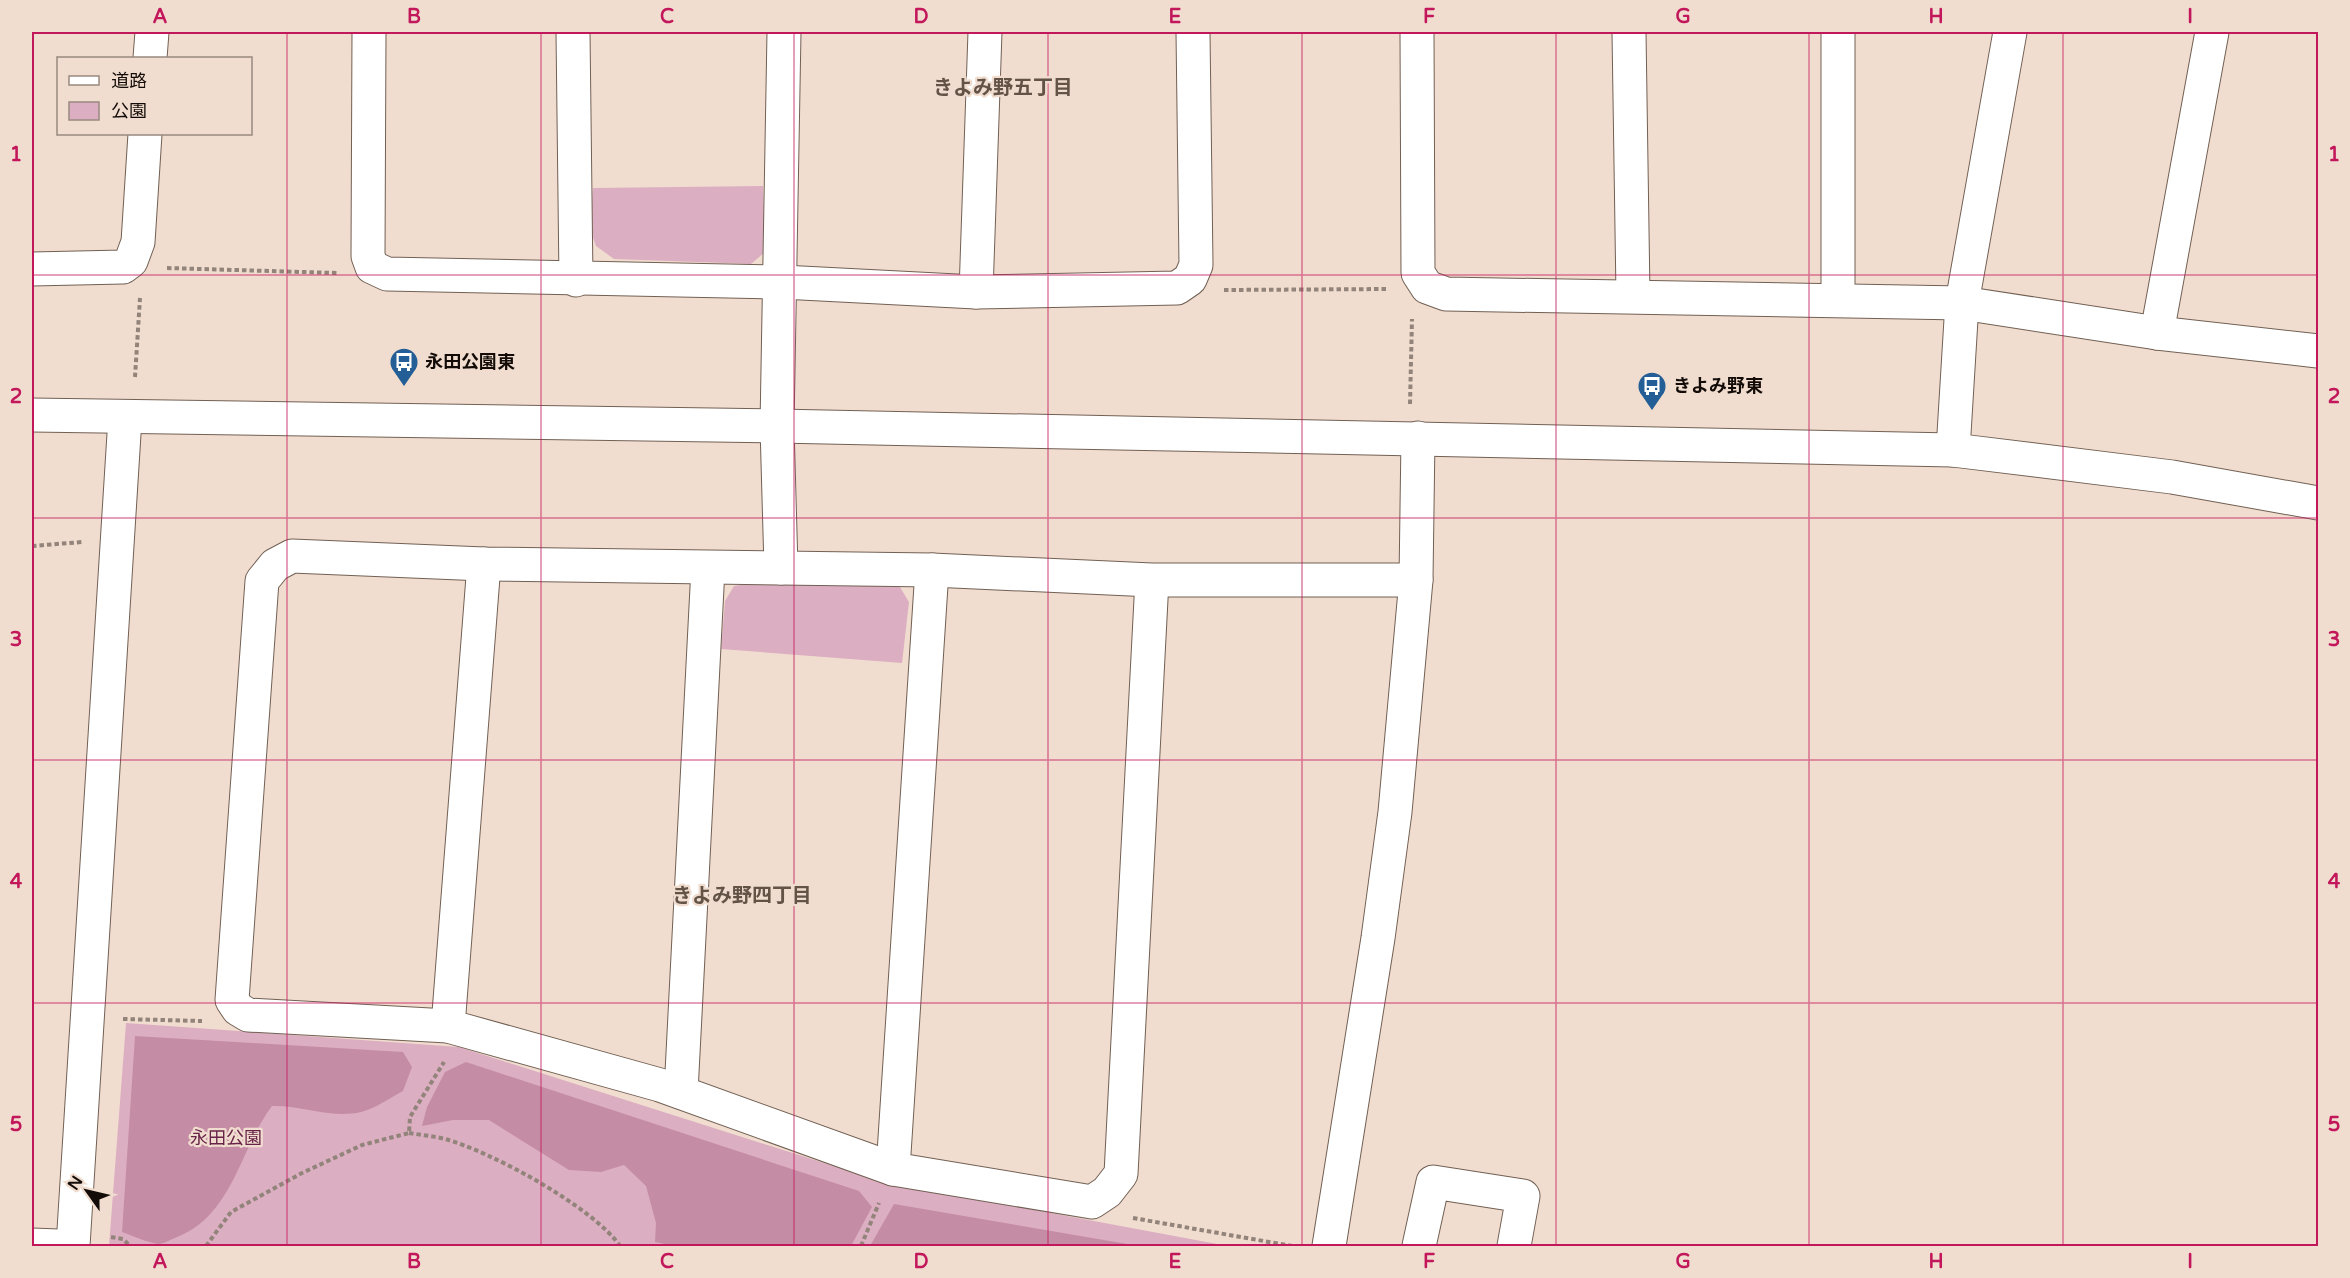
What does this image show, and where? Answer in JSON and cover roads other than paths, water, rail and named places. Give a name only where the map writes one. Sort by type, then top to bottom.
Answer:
[{"type":"street","points":[[150,57],[152,32]]},
{"type":"street","points":[[369,32],[368,256],[372,267],[387,274],[576,280],[782,282],[976,292],[1177,288],[1190,279],[1196,265],[1193,32]]},
{"type":"street","points":[[573,32],[576,280]]},
{"type":"street","points":[[781,568],[777,426],[782,282],[784,32]]},
{"type":"street","points":[[976,292],[985,32]]},
{"type":"street","points":[[1417,32],[1418,273],[1427,287],[1446,294],[1838,299],[1962,303],[2157,333],[2319,351]]},
{"type":"street","points":[[1629,32],[1633,296]]},
{"type":"street","points":[[1838,32],[1838,299]]},
{"type":"street","points":[[1953,450],[1962,303],[2010,32]]},
{"type":"street","points":[[2157,333],[2212,32]]},
{"type":"street","points":[[32,269],[123,267],[136,264],[145,135]]},
{"type":"street","points":[[32,415],[777,426],[1953,450],[2172,477],[2319,503]]},
{"type":"street","points":[[73,1246],[125,418]]},
{"type":"street","points":[[1329,1246],[1378,938],[1393,824],[1416,580],[1418,438]]},
{"type":"street","points":[[1152,579],[1120,1174],[1107,1192],[1092,1202],[893,1170],[681,1092],[448,1026],[248,1015],[238,1009],[232,1000],[262,581],[275,565],[292,556],[484,564],[932,570],[1152,579],[1416,580]]},
{"type":"street","points":[[448,1026],[484,564]]},
{"type":"street","points":[[681,1092],[708,568]]},
{"type":"street","points":[[893,1170],[932,570]]},
{"type":"street","points":[[1419,1246],[1433,1182],[1523,1196],[1514,1246]]},
{"type":"street","points":[[32,1245],[58,1246]]},
{"type":"place","name":"永田公園東","points":[[404,388]]},
{"type":"place","name":"きよみ野東","points":[[1652,412]]},
{"type":"district","name":"きよみ野五丁目","points":[[1003,87]]},
{"type":"district","name":"きよみ野四丁目","points":[[742,895]]},
{"type":"park label","name":"永田公園","points":[[226,1138]]}]
